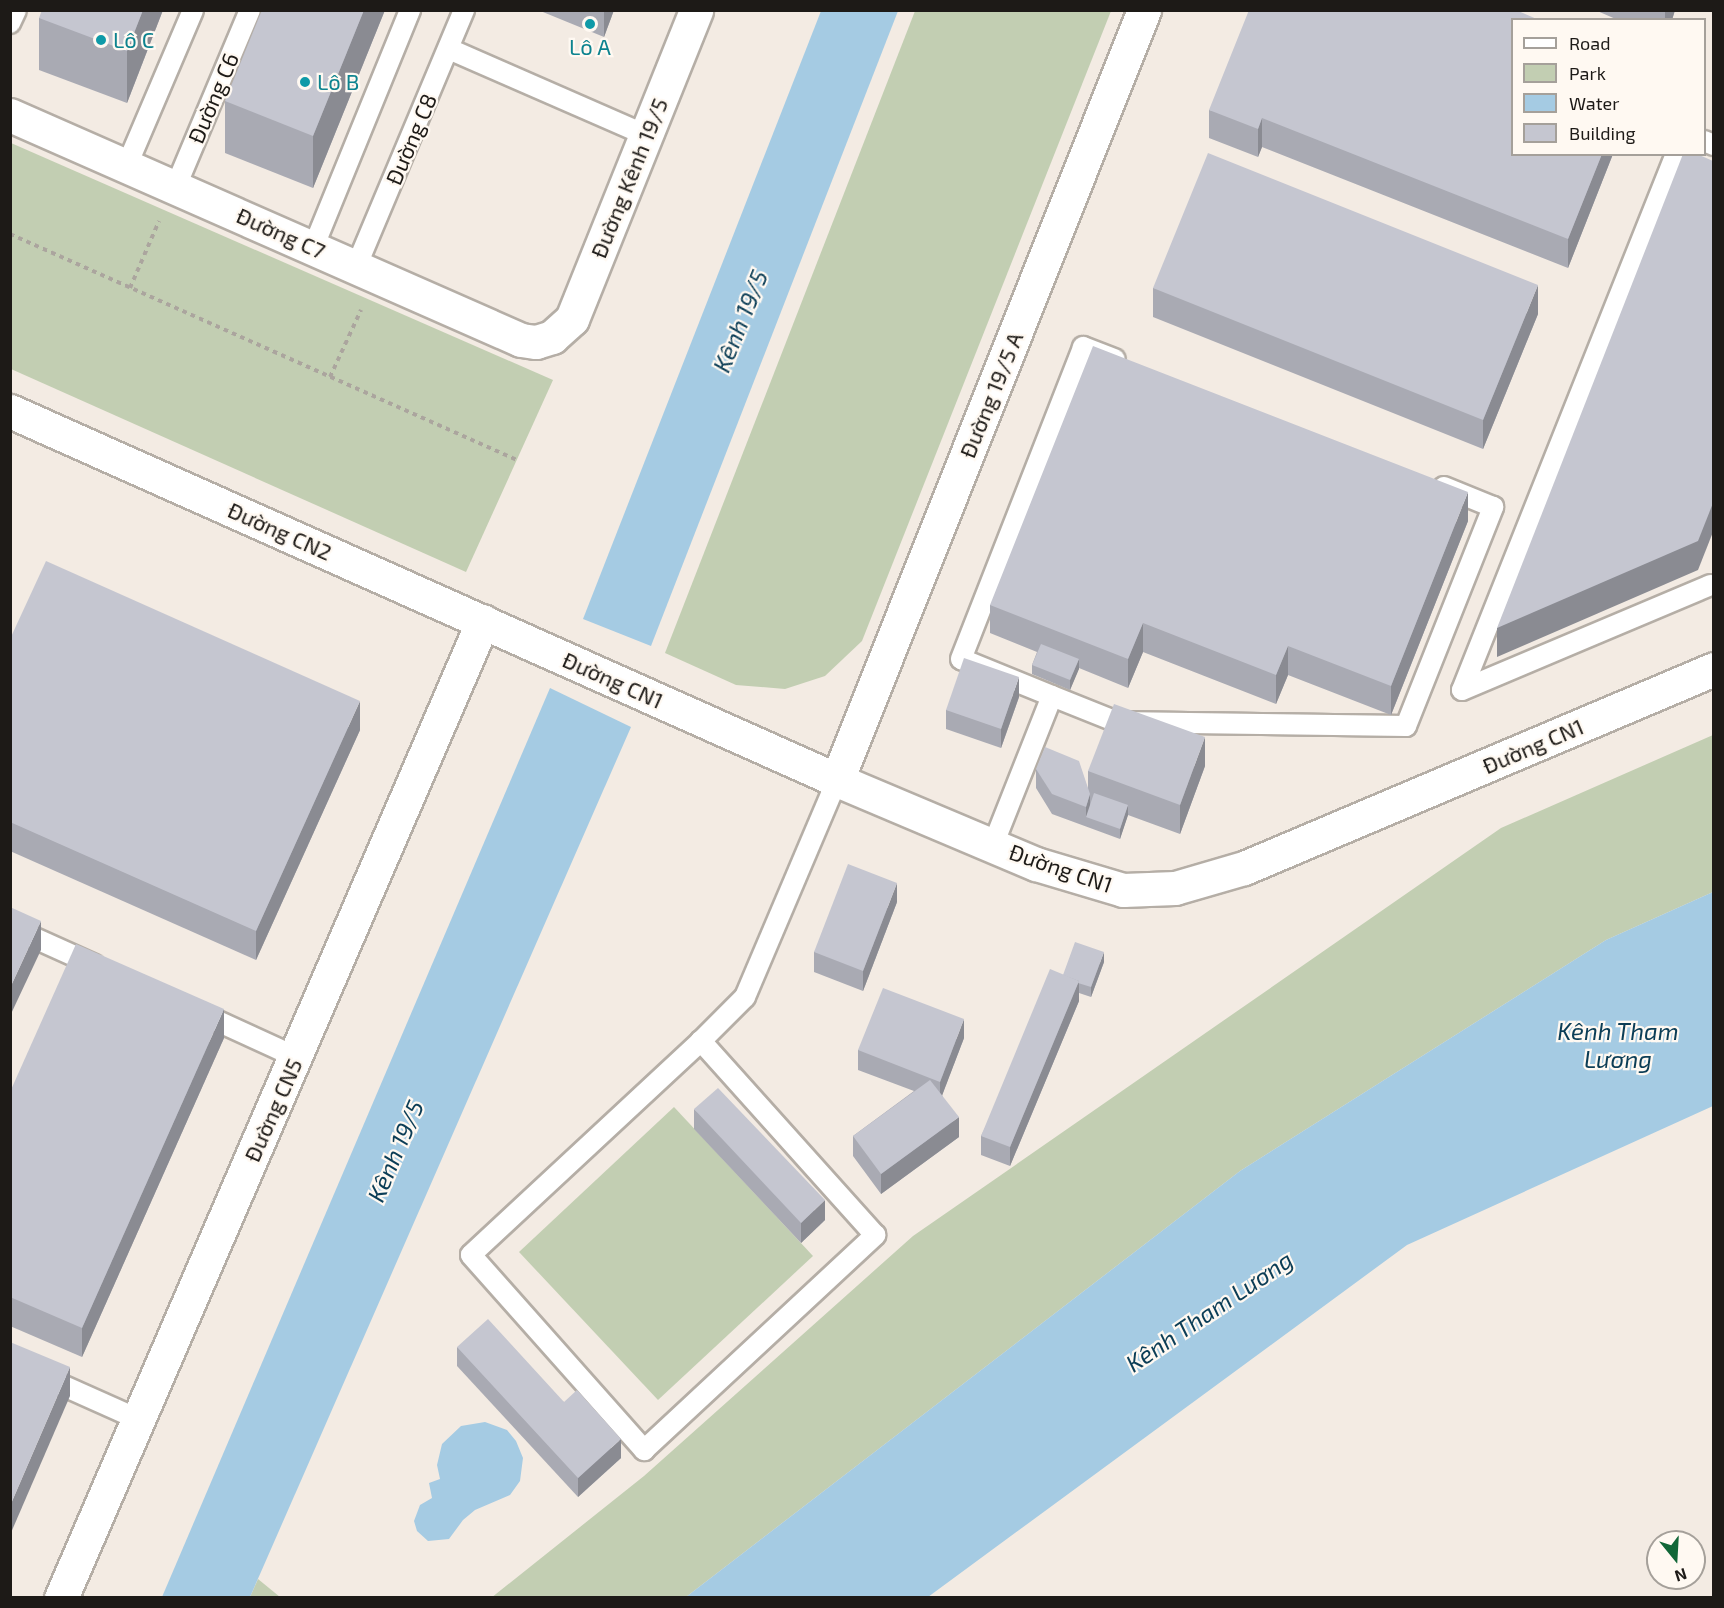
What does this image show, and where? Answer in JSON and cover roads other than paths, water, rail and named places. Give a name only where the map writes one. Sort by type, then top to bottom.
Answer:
[{"type":"street","name":"Đường Kênh 19/5","points":[[552,337],[572,319],[696,10]]},
{"type":"street","name":"Đường 19/5 A","points":[[837,780],[1144,10]]},
{"type":"street","name":"Đường C7","points":[[10,115],[176,186],[521,340],[536,342],[552,337]]},
{"type":"street","name":"Đường CN2","points":[[10,411],[549,652]]},
{"type":"street","name":"Đường CN5","points":[[61,1598],[483,621]]},
{"type":"street","name":"Đường CN1","points":[[549,652],[837,780],[993,845],[1065,874],[1124,890],[1175,888],[1203,882],[1296,849],[1713,669]]},
{"type":"lane","points":[[10,23],[16,10]]},
{"type":"lane","points":[[127,165],[193,10]]},
{"type":"lane","name":"Đường C6","points":[[176,186],[250,10]]},
{"type":"lane","points":[[313,248],[410,10]]},
{"type":"lane","name":"Đường C8","points":[[357,267],[464,10]]},
{"type":"lane","points":[[449,49],[646,135]]},
{"type":"lane","points":[[1676,156],[1462,690],[1713,585]]},
{"type":"lane","points":[[1138,368],[1083,347],[961,659],[1117,722],[1406,726],[1494,507],[1427,481]]},
{"type":"lane","points":[[993,845],[1052,696]]},
{"type":"lane","points":[[701,1041],[875,1235],[644,1450],[471,1255],[701,1041],[745,997],[837,780]]},
{"type":"lane","points":[[10,927],[108,971]]},
{"type":"lane","points":[[67,978],[76,957]]},
{"type":"lane","points":[[181,1005],[296,1057]]},
{"type":"lane","points":[[10,1362],[138,1419]]},
{"type":"water","name":"Kênh 19/5","points":[[821,11],[898,11],[651,646],[583,619]]},
{"type":"water","name":"Kênh 19/5","points":[[550,688],[631,727],[250,1597],[162,1597]]},
{"type":"water","name":"Kênh Tham Lương","points":[[1713,892],[1713,1106],[1407,1245],[928,1597],[686,1597],[1240,1171],[1606,940]]},
{"type":"water","points":[[485,1422],[507,1430],[516,1441],[523,1458],[520,1481],[510,1495],[475,1510],[463,1520],[449,1539],[428,1541],[417,1531],[414,1521],[420,1505],[432,1498],[429,1483],[440,1479],[437,1465],[442,1444],[461,1426]]},
{"type":"place","name":"Lô A","points":[[590,24]]},
{"type":"place","name":"Lô C","points":[[101,40]]},
{"type":"place","name":"Lô B","points":[[305,82]]}]
